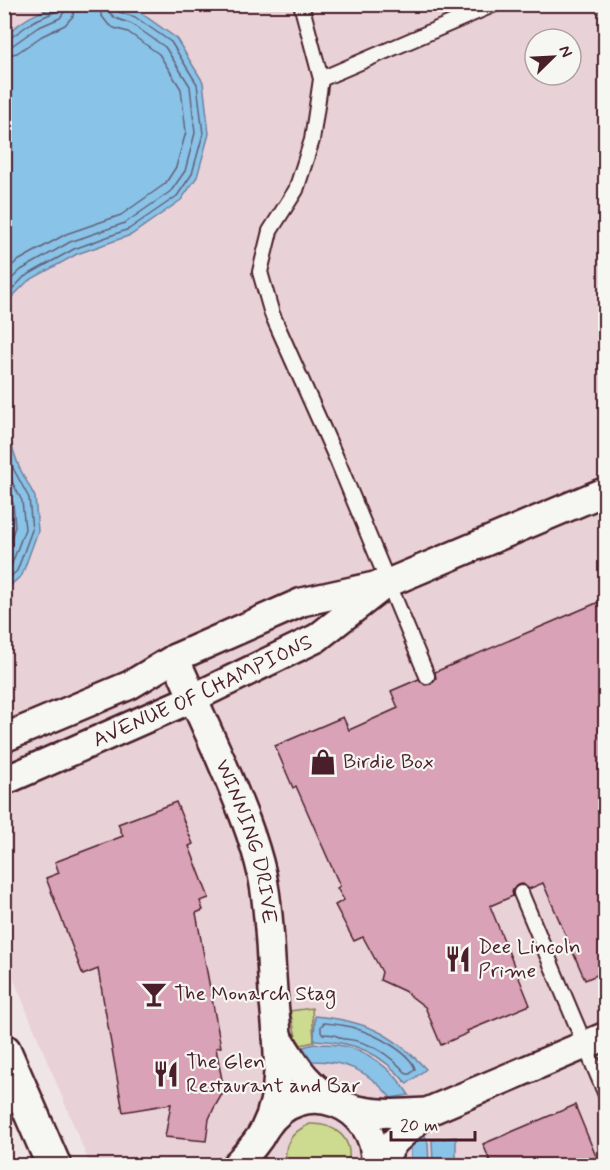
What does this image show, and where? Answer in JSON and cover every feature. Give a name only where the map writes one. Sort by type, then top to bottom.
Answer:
[{"type":"main road","points":[[4,1051],[54,1166]]},
{"type":"street","name":"AVENUE OF CHAMPIONS","points":[[4,738],[130,685],[175,658],[302,602],[388,583],[606,492]]},
{"type":"street","name":"AVENUE OF CHAMPIONS","points":[[4,781],[193,698],[317,638],[388,583]]},
{"type":"street","name":"WINNING DRIVE","points":[[175,658],[234,792],[250,832],[262,874],[277,1036],[276,1091],[272,1111],[263,1132]]},
{"type":"street","name":"WINNING DRIVE","points":[[277,1036],[305,1077],[316,1088],[341,1105]]},
{"type":"street","points":[[377,1166],[394,1143],[427,1112],[595,1040]]},
{"type":"street","points":[[235,1166],[249,1152],[276,1116],[292,1104],[312,1099],[332,1101],[351,1110],[366,1126],[374,1146],[377,1166]]},
{"type":"street","points":[[341,1105],[377,1114],[427,1112]]},
{"type":"street","points":[[258,1166],[258,1152],[263,1132]]},
{"type":"lane","points":[[301,4],[321,79],[312,140],[297,190],[270,231],[260,272],[272,314],[338,462],[427,676]]},
{"type":"lane","points":[[321,79],[495,4]]},
{"type":"lane","points":[[521,893],[595,1040],[606,1095]]},
{"type":"shaded area","points":[[4,5],[605,5],[605,1165],[90,1165],[5,958]]},
{"type":"green space","points":[[312,1008],[314,1042],[301,1045],[296,1037],[290,1011]]},
{"type":"green space","points":[[310,1124],[328,1126],[341,1134],[348,1147],[348,1165],[287,1165],[287,1145],[293,1135]]},
{"type":"water","points":[[74,4],[112,5],[138,11],[176,38],[203,82],[209,134],[197,177],[181,200],[131,235],[77,254],[28,281],[12,297],[5,308],[5,36],[37,14]]},
{"type":"water","points":[[5,426],[19,467],[35,497],[38,531],[22,575],[5,590]]},
{"type":"water","points":[[315,1016],[349,1021],[389,1037],[426,1069],[407,1084],[387,1064],[366,1051],[342,1043],[314,1040]]},
{"type":"water","points":[[314,1044],[349,1047],[369,1056],[388,1069],[409,1095],[391,1098],[374,1081],[356,1069],[336,1063],[312,1061],[303,1047]]},
{"type":"water","points":[[424,1133],[428,1143],[429,1165],[411,1165],[411,1142]]},
{"type":"water","points":[[456,1137],[456,1165],[433,1165],[432,1140]]},
{"type":"building","points":[[606,599],[606,971],[585,980],[543,883],[529,889],[523,884],[517,885],[512,891],[513,896],[490,906],[530,1005],[467,1031],[468,1033],[441,1045],[425,1007],[404,991],[380,980],[382,972],[363,937],[354,941],[335,905],[344,900],[337,888],[340,886],[296,786],[293,788],[275,746],[343,717],[349,730],[398,708],[391,691],[419,679],[425,685],[431,684],[436,678],[435,672]]},
{"type":"building","points":[[176,802],[193,844],[189,846],[209,898],[200,901],[203,910],[196,913],[221,1047],[216,1048],[222,1080],[231,1086],[221,1096],[209,1119],[206,1141],[165,1137],[171,1104],[123,1112],[98,969],[83,975],[46,878],[59,873],[55,862],[123,836],[118,824]]},
{"type":"building","points":[[575,1105],[600,1166],[492,1166],[483,1144]]},
{"type":"place","name":"Birdie Box","points":[[323,762]]},
{"type":"place","name":"Dee Lincoln Prime","points":[[458,959]]},
{"type":"place","name":"The Monarch Stag","points":[[154,994]]},
{"type":"place","name":"The Glen Restaurant and Bar","points":[[166,1074]]}]
